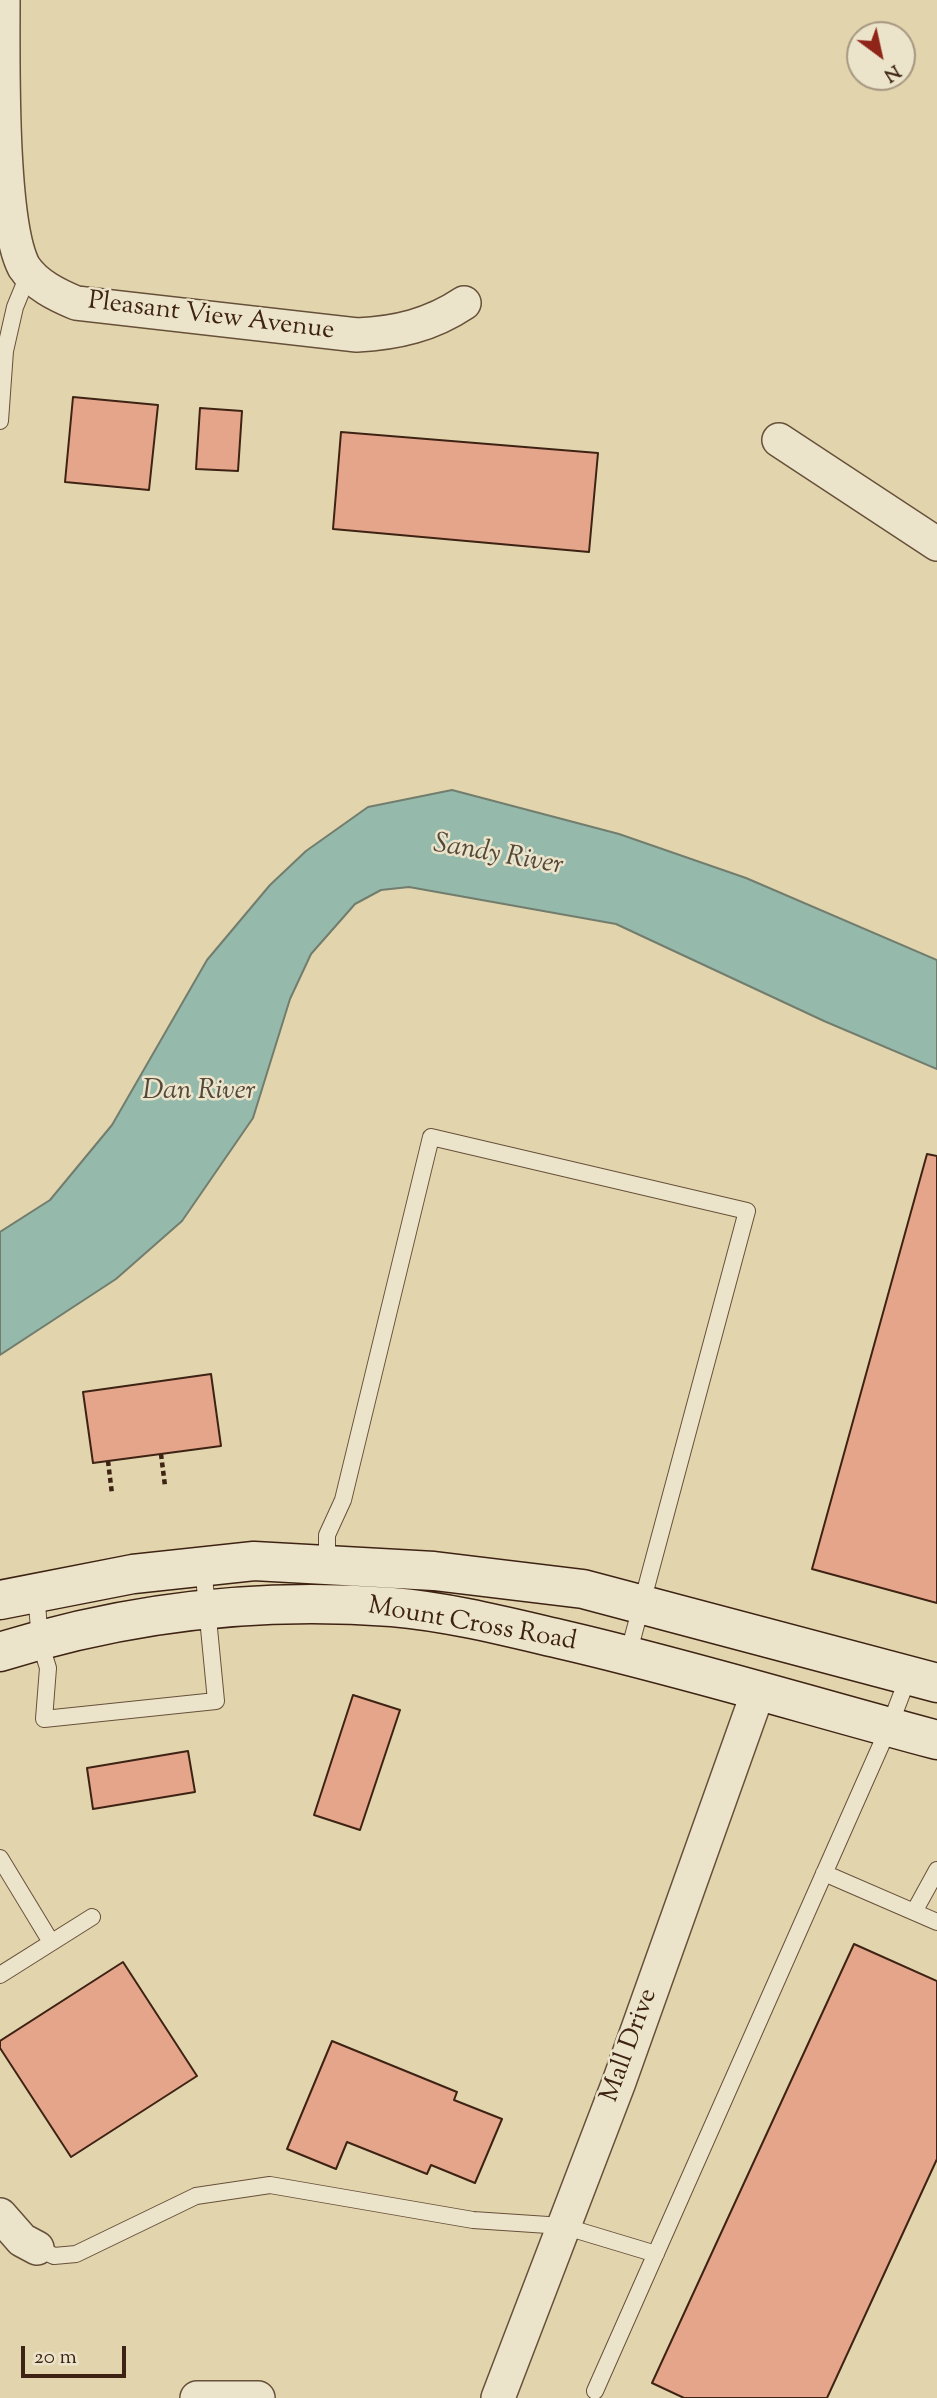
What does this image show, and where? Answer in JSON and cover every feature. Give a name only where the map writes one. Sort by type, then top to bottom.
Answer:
[{"type":"main road","name":"Mount Cross Road","points":[[18,1595],[133,1574],[254,1560],[395,1607],[481,1622],[628,1655],[937,1740]]},
{"type":"main road","name":"Mount Cross Road","points":[[0,1652],[128,1620],[326,1584],[434,1571],[569,1587],[923,1679]]},
{"type":"street","name":"Pleasant View Avenue","points":[[2,8],[6,186],[13,243],[29,273],[52,293],[76,303],[357,335],[388,333],[417,327],[464,303]]},
{"type":"street","points":[[779,440],[937,544]]},
{"type":"street","name":"Mall Drive","points":[[498,2398],[619,2082],[758,1692]]},
{"type":"street","points":[[0,2215],[22,2240],[37,2248]]},
{"type":"street","points":[[197,2398],[258,2398]]},
{"type":"lane","points":[[0,421],[5,351],[15,307],[29,273]]},
{"type":"lane","points":[[326,1584],[327,1535],[343,1500],[431,1137],[747,1211],[628,1655]]},
{"type":"lane","points":[[18,1595],[40,1642],[48,1668],[44,1719],[216,1701],[203,1566]]},
{"type":"lane","points":[[595,2391],[889,1727],[923,1679]]},
{"type":"lane","points":[[0,1858],[51,1942]]},
{"type":"lane","points":[[914,1912],[937,1870]]},
{"type":"lane","points":[[824,1874],[937,1922]]},
{"type":"lane","points":[[0,1975],[92,1917]]},
{"type":"lane","points":[[37,2248],[54,2256],[76,2254],[196,2196],[270,2185],[473,2220],[563,2226],[656,2254]]},
{"type":"path","points":[[161,1454],[165,1486]]},
{"type":"path","points":[[108,1461],[112,1494]]},
{"type":"water","name":"Dan River","points":[[452,790],[619,834],[746,878],[937,960],[937,1069],[824,1021],[616,924],[409,887],[381,890],[355,904],[311,954],[290,999],[253,1118],[182,1221],[116,1279],[0,1355],[0,1232],[50,1200],[112,1125],[207,960],[270,885],[306,851],[368,807]]},
{"type":"building","points":[[73,397],[158,405],[149,490],[65,482]]},
{"type":"building","points":[[200,408],[242,411],[238,471],[196,469]]},
{"type":"building","points":[[341,432],[598,453],[589,552],[333,529]]},
{"type":"building","points":[[927,1154],[937,1156],[937,1603],[812,1569]]},
{"type":"building","points":[[211,1374],[221,1446],[93,1463],[83,1392]]},
{"type":"building","points":[[353,1695],[400,1710],[360,1830],[314,1815]]},
{"type":"building","points":[[188,1751],[195,1792],[93,1809],[87,1768]]},
{"type":"building","points":[[854,1944],[937,1981],[937,2159],[827,2398],[684,2398],[652,2383]]},
{"type":"building","points":[[123,1962],[197,2076],[71,2157],[0,2048],[0,2041]]},
{"type":"building","points":[[332,2041],[457,2092],[454,2100],[502,2119],[475,2183],[431,2165],[427,2174],[347,2142],[336,2169],[287,2149]]},
{"type":"water label","name":"Sandy River","points":[[498,857]]}]
